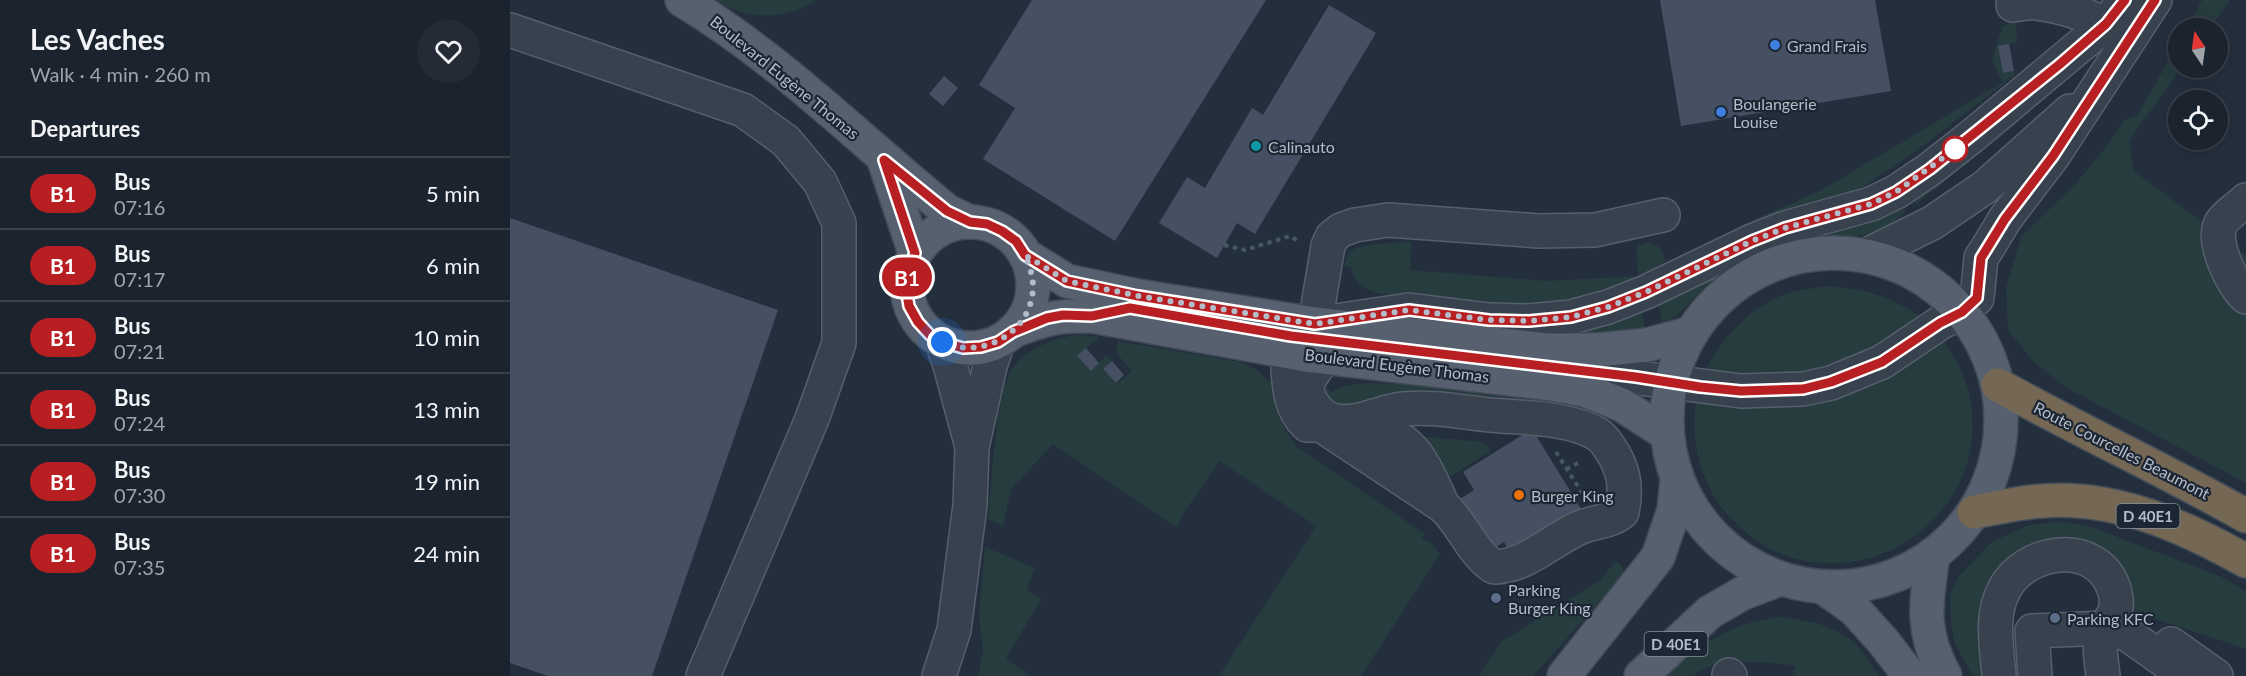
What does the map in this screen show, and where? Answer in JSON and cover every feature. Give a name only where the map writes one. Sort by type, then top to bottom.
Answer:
[{"type":"highway","name":"Route Courcelles Beaumont","points":[[1998,385],[2137,460],[2185,481],[2246,516]]},
{"type":"highway","name":"D 40E1","points":[[1974,512],[2041,501],[2111,504],[2161,520],[2246,561]]},
{"type":"main road","name":"Boulevard Eugène Thomas","points":[[682,0],[727,28],[860,136],[884,160],[947,211],[970,222]]},
{"type":"main road","name":"Boulevard Eugène Thomas","points":[[884,160],[915,253]]},
{"type":"main road","points":[[970,222],[987,224],[1016,241],[1032,270],[1033,287],[1024,318],[1006,337],[981,347],[963,348],[942,342],[930,335],[918,322],[909,306],[906,288],[908,270],[915,253],[929,236],[948,225],[970,222]]},
{"type":"main road","points":[[1821,254],[1865,256],[1893,264],[1919,276],[1949,298],[1962,312],[1985,346],[1998,385],[2002,407],[1999,451],[1994,472],[1974,512],[1949,543],[1914,568],[1892,578],[1858,585],[1823,588],[1780,579],[1758,569],[1737,557],[1701,523],[1677,480],[1667,434],[1668,399],[1671,382],[1691,333],[1720,298],[1756,272],[1777,263],[1821,254]]},
{"type":"main road","name":"Boulevard Eugène Thomas","points":[[1025,255],[1067,281],[1138,296],[1315,324],[1547,350],[1598,350],[1647,345],[1691,333]]},
{"type":"main road","name":"Boulevard Eugène Thomas","points":[[1006,337],[1055,316],[1092,316],[1186,335],[1324,357],[1552,384],[1584,390],[1622,405],[1667,434]]},
{"type":"main road","points":[[1564,676],[1658,557],[1665,543],[1674,510],[1677,480]]},
{"type":"main road","points":[[1934,555],[1926,615],[1935,658],[1945,676]]},
{"type":"main road","name":"D 40E1","points":[[1641,676],[1710,612],[1743,593],[1780,579]]},
{"type":"main road","points":[[1823,588],[1854,609],[1910,676]]},
{"type":"street","points":[[1663,215],[1595,231],[1539,231],[1388,220],[1355,225],[1341,230],[1332,237],[1328,246],[1315,324],[1409,310],[1489,320],[1529,321],[1571,317],[1608,307],[1646,292],[1752,241],[1785,228],[1871,204],[1896,192],[1930,169],[2120,21],[2154,0]]},
{"type":"street","points":[[2013,5],[2035,2],[2120,21]]},
{"type":"street","points":[[1092,316],[1130,308],[1291,336],[1741,391],[1803,389],[1831,382],[1882,362],[1940,323],[1962,312],[1977,298],[1981,258],[2005,219],[2053,156],[2093,93],[2120,21]]},
{"type":"street","points":[[510,30],[743,110],[786,141],[820,182],[839,223],[839,343],[812,419],[703,676]]},
{"type":"street","points":[[1865,256],[1932,223],[1985,187],[2050,127],[2093,93]]},
{"type":"street","points":[[2246,200],[2221,222],[2219,233],[2226,268],[2246,297]]},
{"type":"street","points":[[939,676],[954,630],[970,505],[972,447],[990,366],[1006,337]]},
{"type":"street","points":[[942,342],[972,447]]},
{"type":"street","points":[[1287,351],[1292,404],[1300,418],[1308,425],[1321,424],[1443,506],[1455,517],[1470,543],[1485,561],[1494,567],[1505,567],[1520,562],[1569,532],[1585,525],[1614,519],[1623,512],[1626,493],[1623,474],[1616,457],[1598,434],[1561,422],[1422,407],[1390,410],[1348,422],[1335,421],[1318,410],[1312,403],[1308,389],[1309,381],[1324,357]]},
{"type":"street","points":[[1999,676],[1995,623],[1998,605],[2012,576],[2039,559],[2054,555],[2079,556],[2100,566],[2107,574],[2114,590],[2112,619],[2101,636],[2103,676]]},
{"type":"street","points":[[2035,676],[2032,631],[2112,619],[2125,612],[2216,676]]},
{"type":"street","points":[[2112,619],[2127,634],[2186,676]]},
{"type":"path","points":[[1224,245],[1245,250],[1290,236],[1306,245],[1328,246]]},
{"type":"green space","points":[[715,0],[816,0],[792,12],[766,15],[739,11]]},
{"type":"green space","points":[[2202,0],[2230,0],[2217,18],[2192,18]]},
{"type":"green space","points":[[2016,20],[2017,42],[1998,46],[2003,73],[2014,71],[2015,75],[1911,155],[1862,188],[1795,212],[1592,300],[1489,307],[1377,293],[1360,284],[1354,277],[1351,267],[1344,267],[1347,256],[1354,249],[1378,244],[1411,242],[1410,270],[1547,281],[1638,276],[1637,246],[1650,242],[1660,248],[1667,264],[1751,221],[1822,190],[2003,82],[1992,62],[2002,27]]},
{"type":"green space","points":[[2168,61],[2168,78],[2175,78],[2129,140],[2134,171],[2246,255],[2246,483],[2067,388],[2034,362],[2008,330],[2006,288],[2021,237],[2077,182],[2125,120],[2138,115]]},
{"type":"green space","points":[[2064,78],[2014,126],[1916,204],[1908,193]]},
{"type":"green space","points":[[1894,201],[1906,212],[1887,227],[1867,235],[1809,240],[1782,245],[1737,264],[1718,276],[1675,317],[1662,323],[1657,297],[1745,252]]},
{"type":"green space","points":[[1829,286],[1855,289],[1877,295],[1898,303],[1921,317],[1867,353],[1837,366],[1805,373],[1780,375],[1703,376],[1728,336],[1751,314],[1777,297]]},
{"type":"green space","points":[[1641,303],[1645,330],[1589,339],[1409,319]]},
{"type":"green space","points":[[1081,334],[1100,337],[1086,348],[1091,371],[1106,355],[1112,361],[1103,369],[1117,384],[1132,371],[1116,353],[1118,341],[1240,362],[1257,370],[1268,381],[1275,381],[1282,424],[1296,446],[1425,534],[1421,538],[1432,544],[1440,554],[1361,676],[1219,676],[1316,526],[1220,461],[1180,518],[1177,528],[1053,444],[1011,489],[1003,526],[988,519],[998,419],[1006,382],[1012,369],[1018,361],[1034,349],[1062,338]]},
{"type":"green space","points":[[1941,336],[1958,363],[1967,385],[1972,433],[1965,470],[1948,502],[1924,529],[1894,549],[1859,561],[1822,563],[1783,555],[1769,548],[1755,540],[1721,506],[1705,479],[1700,463],[1695,432],[1696,400],[1716,404]]},
{"type":"green space","points":[[1358,384],[1408,384],[1577,406],[1605,416],[1603,421],[1572,412],[1400,392],[1399,401],[1349,416],[1319,394],[1327,387],[1331,392]]},
{"type":"green space","points":[[1415,433],[1427,437],[1482,442],[1491,451],[1441,482]]},
{"type":"green space","points":[[2053,522],[2094,528],[2222,577],[2246,591],[2246,649],[2134,612],[2127,602],[2121,581],[2031,552],[1991,676],[1973,676],[1955,644],[1951,624],[1950,594],[1959,576],[1992,542],[2026,526]]},
{"type":"green space","points":[[985,547],[1035,568],[1027,589],[1041,600],[1006,658],[1030,676],[978,676],[983,651],[979,616]]},
{"type":"green space","points":[[1616,561],[1622,566],[1624,575],[1533,676],[1479,676],[1501,642],[1600,580]]},
{"type":"green space","points":[[1780,617],[1818,624],[1837,631],[1853,642],[1880,676],[1792,676],[1796,666],[1743,662],[1714,665],[1694,676],[1665,676],[1691,654],[1718,636],[1747,624]]},
{"type":"building","points":[[1032,0],[1266,0],[1115,241],[983,159],[1015,108],[979,85]]},
{"type":"building","name":"Grand Frais","points":[[1660,0],[1875,0],[1891,91],[1681,126]]},
{"type":"building","name":"Calinauto","points":[[1329,5],[1376,33],[1255,234],[1237,223],[1217,258],[1159,223],[1187,177],[1205,188],[1252,108],[1263,115]]},
{"type":"building","points":[[2009,44],[2014,71],[2003,73],[1998,46]]},
{"type":"building","points":[[944,76],[958,88],[943,106],[929,94]]},
{"type":"building","points":[[510,218],[778,310],[652,676],[548,676],[510,663]]},
{"type":"building","points":[[1086,348],[1099,363],[1091,371],[1077,356]]},
{"type":"building","points":[[1112,361],[1124,375],[1116,383],[1103,369]]},
{"type":"building","name":"Burger King","points":[[1532,429],[1585,515],[1514,559],[1504,542],[1487,552],[1457,501],[1474,490],[1463,472]]},
{"type":"bus line","name":"B1","points":[[2125,0],[2106,24],[2060,64],[1930,169],[1896,192],[1871,204],[1785,228],[1752,241],[1646,292],[1608,307],[1571,317],[1529,321],[1489,320],[1409,310],[1315,324],[1138,296],[1067,281],[1025,255],[1016,241],[1002,231],[987,224],[970,222],[947,211],[884,160],[915,253],[908,270],[906,288],[909,306],[918,322],[930,335],[951,346],[963,348],[981,347],[998,342],[1013,332],[1047,318],[1063,315],[1092,316],[1130,308],[1291,336],[1636,377],[1700,387],[1777,392],[1803,389],[1831,382],[1882,362],[1927,331],[1962,312],[1977,298],[1981,258],[2005,219],[2053,156],[2155,0]]},
{"type":"place","name":"Grand Frais","points":[[1775,45]]},
{"type":"place","name":"Boulangerie Louise","points":[[1721,112]]},
{"type":"place","name":"Calinauto","points":[[1256,146]]},
{"type":"place","name":"Burger King","points":[[1519,495]]},
{"type":"place","name":"Parking Burger King","points":[[1496,598]]},
{"type":"place","name":"Parking KFC","points":[[2055,618]]},
{"type":"route","points":[[942,342],[963,348],[981,347],[998,342],[1013,332],[1024,318],[1033,287],[1032,270],[1025,255],[1067,281],[1138,296],[1315,324],[1409,310],[1489,320],[1529,321],[1571,317],[1608,307],[1646,292],[1752,241],[1785,228],[1871,204],[1896,192],[1958,147],[1955,149]]}]
